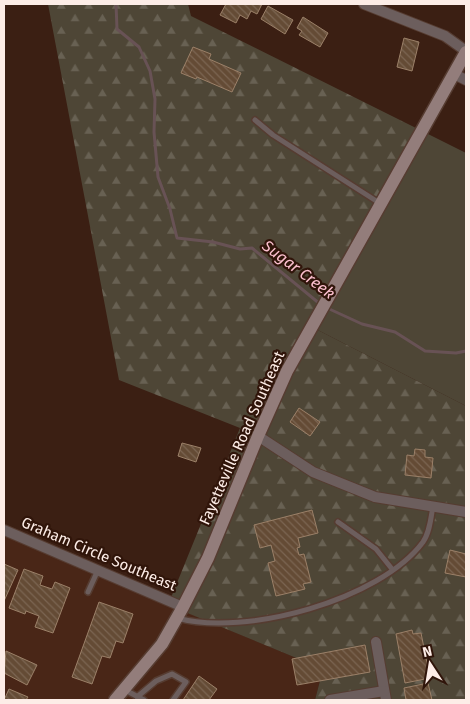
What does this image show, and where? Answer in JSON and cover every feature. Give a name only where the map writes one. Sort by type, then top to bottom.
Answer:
[{"type":"street","points":[[364,4],[445,36],[466,52]]},
{"type":"street","name":"Fayetteville Road Southeast","points":[[115,700],[162,644],[180,612],[208,558],[287,371],[466,52]]},
{"type":"street","points":[[454,74],[466,80]]},
{"type":"street","points":[[258,436],[322,476],[375,496],[466,512]]},
{"type":"street","name":"Graham Circle Southeast","points":[[4,530],[98,570],[180,612]]},
{"type":"street","points":[[330,700],[385,696],[376,642]]},
{"type":"lane","points":[[255,120],[273,135],[381,204]]},
{"type":"lane","points":[[180,612],[197,623],[222,624],[279,617],[313,608],[355,592],[403,562],[424,541],[434,506]]},
{"type":"lane","points":[[338,522],[376,549],[392,569]]},
{"type":"lane","points":[[88,592],[98,570]]},
{"type":"lane","points":[[137,697],[156,681],[172,674],[186,682],[173,700]]},
{"type":"lane","points":[[125,690],[144,700]]},
{"type":"shaded area","points":[[4,536],[323,669],[315,700],[4,700]]},
{"type":"green space","points":[[48,4],[188,4],[191,16],[422,131],[306,324],[466,406],[466,700],[315,700],[323,669],[168,605],[240,428],[119,380]]},
{"type":"green space","points":[[422,131],[466,153],[466,406],[306,324]]},
{"type":"building","points":[[226,4],[262,4],[257,14],[251,11],[247,19],[240,15],[236,23],[220,15]]},
{"type":"building","points":[[268,6],[293,20],[285,34],[261,19]]},
{"type":"building","points":[[303,17],[328,33],[320,47],[299,35],[302,31],[297,28]]},
{"type":"building","points":[[404,38],[419,42],[412,71],[397,67]]},
{"type":"building","points":[[193,47],[211,54],[209,59],[241,73],[232,92],[197,77],[196,79],[181,73]]},
{"type":"building","points":[[299,408],[320,422],[310,436],[290,422]]},
{"type":"building","points":[[182,443],[201,448],[196,462],[178,456]]},
{"type":"building","points":[[415,449],[425,450],[425,457],[433,458],[431,478],[405,475],[407,455],[414,456]]},
{"type":"building","points":[[312,510],[318,533],[298,538],[300,547],[297,548],[299,555],[304,554],[311,582],[303,584],[305,589],[276,596],[268,563],[275,561],[271,545],[260,548],[254,525]]},
{"type":"building","points":[[450,550],[466,554],[466,577],[445,573]]},
{"type":"building","points":[[4,564],[18,570],[4,601]]},
{"type":"building","points":[[24,569],[43,576],[40,585],[52,589],[55,582],[70,588],[53,633],[35,627],[39,616],[26,611],[25,614],[9,608]]},
{"type":"building","points":[[99,602],[133,614],[123,643],[116,641],[110,658],[102,656],[92,684],[72,677]]},
{"type":"building","points":[[412,630],[413,634],[421,633],[430,678],[405,683],[396,634]]},
{"type":"building","points":[[365,645],[370,672],[297,685],[292,659]]},
{"type":"building","points":[[6,651],[37,665],[27,685],[4,673]]},
{"type":"building","points":[[199,676],[217,689],[209,700],[183,700]]},
{"type":"building","points":[[428,683],[432,700],[406,700],[404,688]]},
{"type":"building","points":[[9,689],[28,697],[26,700],[4,700]]},
{"type":"waterway","name":"Sugar Creek","points":[[116,4],[117,29],[139,47],[150,71],[155,99],[154,132],[158,177],[170,209],[177,238],[213,242],[240,249],[252,248],[320,304]]},
{"type":"waterway","name":"Sugar Creek","points":[[325,307],[362,324],[395,332],[425,351],[456,353],[466,351]]}]
